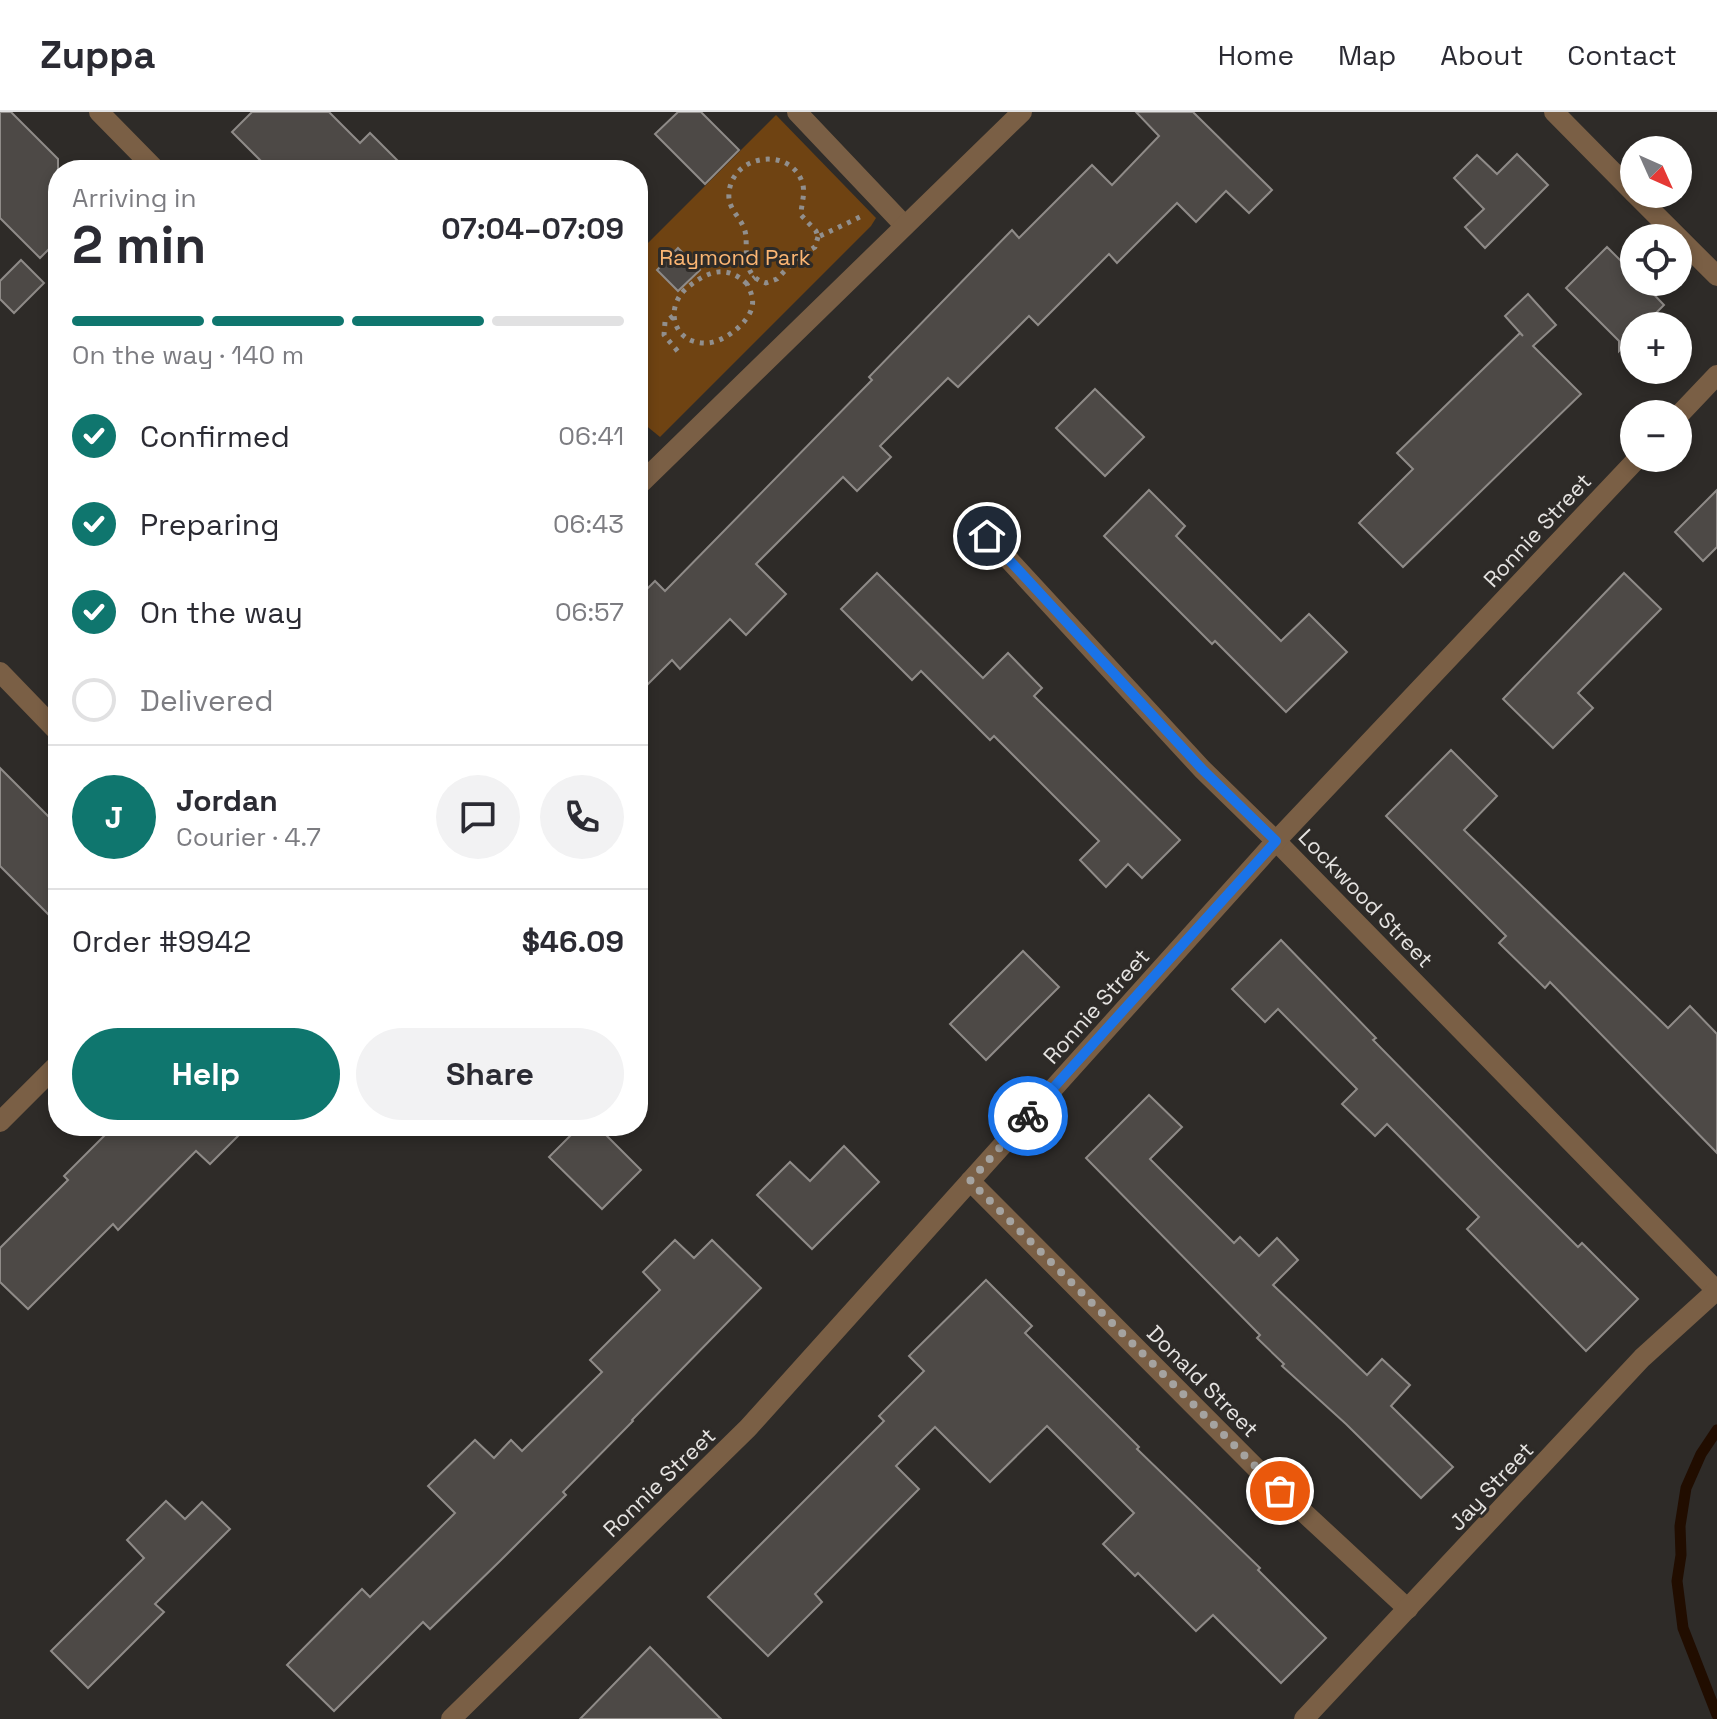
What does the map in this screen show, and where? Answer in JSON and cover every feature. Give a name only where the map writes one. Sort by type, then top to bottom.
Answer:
[{"type":"street","points":[[99,112],[146,160]]},
{"type":"street","points":[[797,112],[904,225]]},
{"type":"street","points":[[648,476],[1022,112]]},
{"type":"street","points":[[1554,112],[1620,178]]},
{"type":"street","points":[[1650,208],[1717,276]]},
{"type":"street","points":[[1692,401],[1717,375]]},
{"type":"street","name":"Ronnie Street","points":[[451,1719],[748,1428],[1276,841],[1625,472]]},
{"type":"street","name":"Lockwood Street","points":[[987,536],[1202,769],[1717,1290]]},
{"type":"street","points":[[0,672],[48,722]]},
{"type":"street","points":[[0,1122],[48,1074]]},
{"type":"street","name":"Donald Street","points":[[970,1181],[1259,1471],[1408,1609]]},
{"type":"street","name":"Jay Street","points":[[1304,1719],[1642,1358],[1717,1290]]},
{"type":"path","points":[[761,159],[784,162],[797,173],[803,188],[801,215],[818,237],[815,247],[798,257],[777,279],[766,283],[755,277],[746,265],[744,225],[730,205],[732,179],[748,163],[761,159]]},
{"type":"path","points":[[818,237],[842,223],[866,218],[883,202]]},
{"type":"path","points":[[730,272],[747,284],[753,297],[751,312],[740,325],[714,342],[694,341],[676,328],[673,316],[679,296],[708,273],[730,272]]},
{"type":"path","points":[[747,284],[755,277]]},
{"type":"path","points":[[673,316],[665,322],[664,335],[680,354]]},
{"type":"green space","name":"Raymond Park","points":[[776,115],[876,218],[660,437],[648,427],[648,243]]},
{"type":"building","points":[[0,112],[11,112],[58,159],[48,160],[48,250],[40,258],[0,218]]},
{"type":"building","points":[[252,112],[329,112],[360,143],[370,133],[397,160],[260,160],[232,132]]},
{"type":"building","points":[[678,112],[701,112],[739,150],[705,184],[655,134]]},
{"type":"building","points":[[1136,112],[1193,112],[1272,190],[1249,213],[1226,191],[1196,222],[1177,203],[1117,263],[1109,254],[1038,325],[1029,316],[958,387],[948,378],[880,446],[891,457],[857,491],[843,477],[756,564],[786,594],[746,635],[730,619],[680,669],[672,660],[648,684],[648,588],[655,581],[665,591],[872,380],[869,377],[1012,230],[1019,238],[1092,165],[1112,185],[1159,136]]},
{"type":"building","points":[[1517,154],[1548,185],[1485,248],[1465,227],[1484,209],[1454,178],[1477,155],[1497,174]]},
{"type":"building","points":[[1607,247],[1620,260],[1620,296],[1655,296],[1664,305],[1657,312],[1620,312],[1619,351],[1619,341],[1566,288]]},
{"type":"building","points":[[678,248],[700,270],[678,291],[657,270]]},
{"type":"building","points":[[21,260],[44,283],[14,313],[0,299],[0,281]]},
{"type":"building","points":[[1528,294],[1556,325],[1533,346],[1581,394],[1403,567],[1359,523],[1413,469],[1397,453],[1520,333],[1523,336],[1505,316]]},
{"type":"building","points":[[1095,389],[1144,437],[1105,476],[1056,428]]},
{"type":"building","points":[[1149,490],[1185,526],[1176,536],[1281,641],[1309,614],[1347,652],[1286,712],[1215,641],[1212,644],[1104,536]]},
{"type":"building","points":[[1717,490],[1717,547],[1703,561],[1675,532]]},
{"type":"building","points":[[877,573],[983,678],[1008,653],[1042,688],[1034,696],[1180,840],[1142,878],[1128,864],[1106,887],[1080,860],[1099,841],[994,736],[990,740],[921,671],[912,680],[841,609]]},
{"type":"building","points":[[1624,573],[1661,609],[1578,693],[1593,708],[1553,748],[1503,699]]},
{"type":"building","points":[[1451,750],[1497,796],[1464,830],[1668,1028],[1690,1006],[1717,1034],[1717,1153],[1550,982],[1545,988],[1499,943],[1506,936],[1386,816]]},
{"type":"building","points":[[0,768],[48,816],[48,914],[0,866]]},
{"type":"building","points":[[1281,940],[1376,1038],[1373,1040],[1497,1166],[1578,1247],[1582,1243],[1638,1299],[1586,1351],[1467,1229],[1479,1217],[1387,1124],[1375,1136],[1342,1104],[1357,1089],[1278,1009],[1265,1022],[1232,989]]},
{"type":"building","points":[[1023,951],[1059,987],[986,1060],[950,1024]]},
{"type":"building","points":[[1149,1095],[1182,1127],[1150,1159],[1234,1243],[1240,1237],[1259,1256],[1277,1238],[1298,1260],[1273,1285],[1367,1375],[1382,1359],[1410,1385],[1391,1406],[1453,1467],[1421,1498],[1282,1366],[1284,1364],[1257,1338],[1260,1335],[1086,1158]]},
{"type":"building","points":[[104,1136],[238,1136],[210,1164],[196,1151],[118,1230],[113,1224],[28,1309],[0,1282],[0,1248],[68,1180],[64,1176]]},
{"type":"building","points":[[570,1136],[607,1136],[641,1170],[602,1209],[549,1157]]},
{"type":"building","points":[[844,1146],[879,1182],[812,1249],[757,1195],[790,1162],[810,1181]]},
{"type":"building","points":[[675,1240],[694,1258],[712,1240],[761,1288],[501,1560],[430,1629],[423,1622],[334,1711],[287,1665],[362,1589],[370,1597],[455,1513],[428,1486],[475,1440],[494,1458],[511,1440],[522,1451],[602,1372],[590,1360],[660,1290],[643,1272]]},
{"type":"building","points":[[986,1280],[1032,1326],[1025,1333],[1326,1638],[1281,1683],[1213,1615],[1196,1631],[1138,1573],[1135,1576],[1103,1544],[1134,1513],[1047,1426],[990,1482],[935,1427],[896,1466],[919,1489],[815,1594],[822,1602],[768,1656],[708,1597],[884,1421],[879,1416],[924,1371],[909,1356]]},
{"type":"building","points":[[166,1501],[185,1519],[202,1502],[230,1529],[155,1604],[164,1612],[88,1688],[51,1651],[144,1558],[127,1540]]},
{"type":"building","points":[[650,1647],[721,1719],[580,1719]]},
{"type":"waterway","points":[[1717,1430],[1701,1454],[1686,1488],[1677,1581],[1683,1628],[1717,1715]]},
{"type":"way so far","points":[[1028,1116],[970,1181],[1280,1491]]},
{"type":"route","points":[[987,536],[1202,769],[1276,841],[1028,1116]]}]
